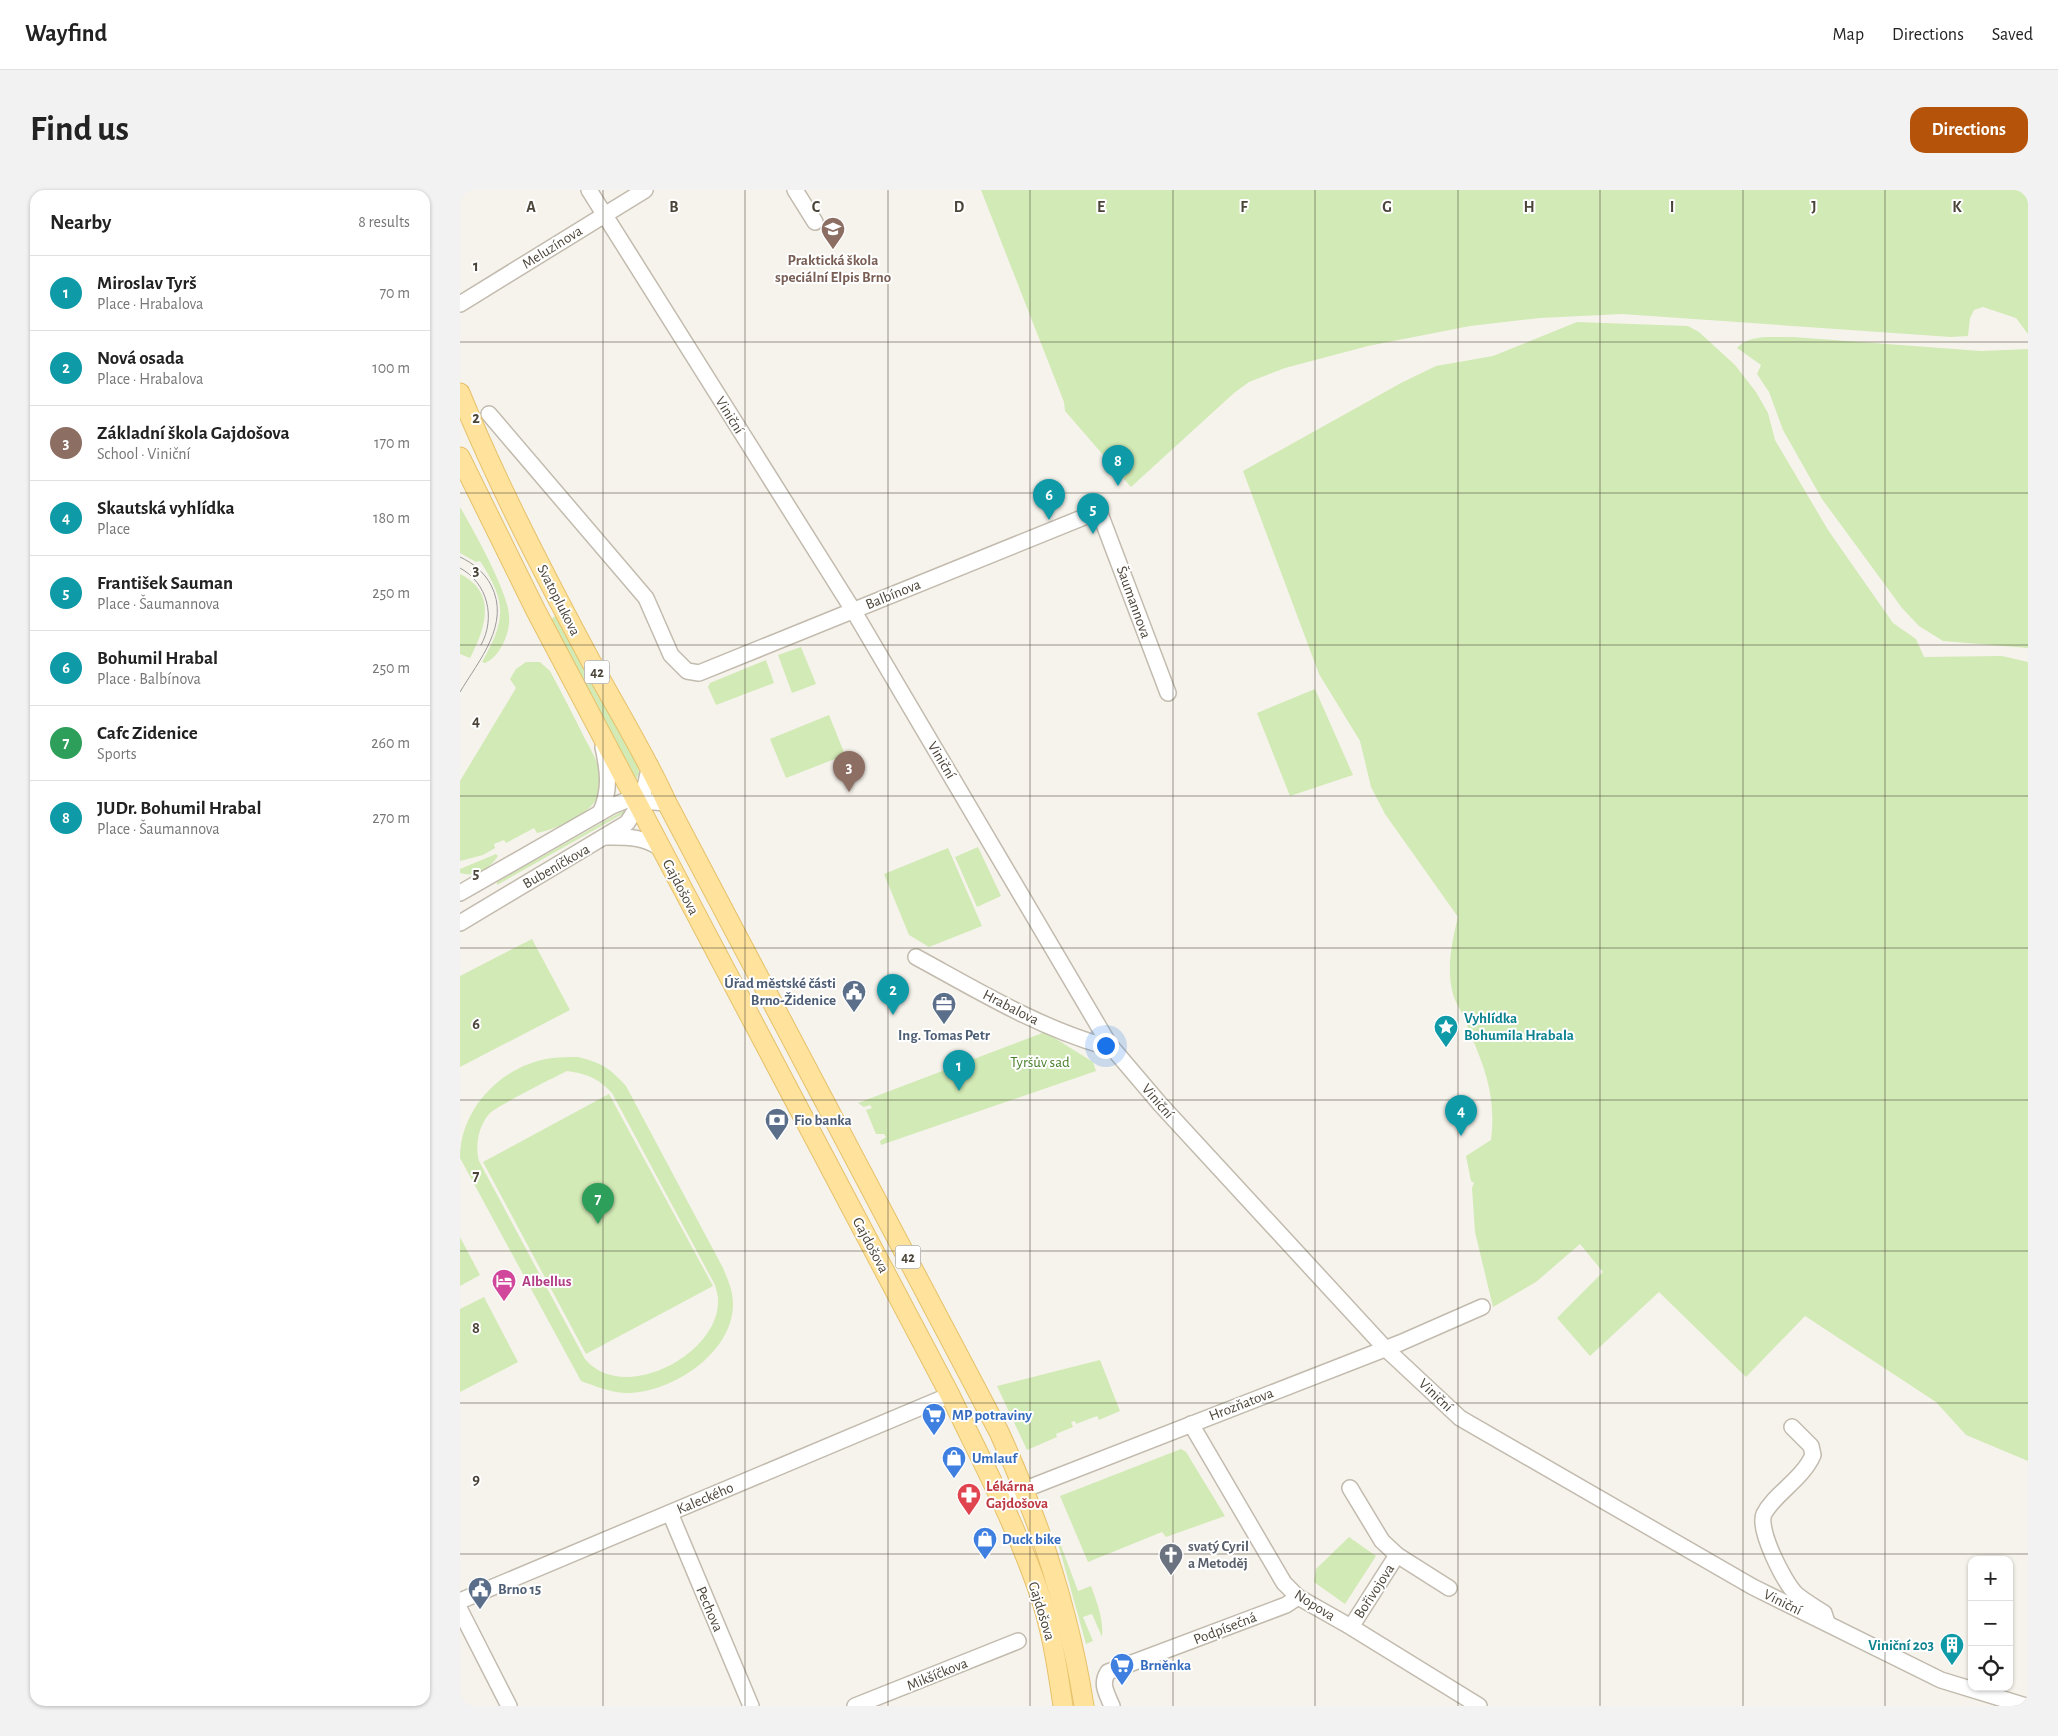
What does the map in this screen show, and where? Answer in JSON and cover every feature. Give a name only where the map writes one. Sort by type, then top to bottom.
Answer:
[{"type":"main road","name":"Svatoplukova","points":[[460,393],[512,506],[588,656],[650,766],[667,803]]},
{"type":"main road","name":"Svatoplukova","points":[[460,457],[488,518],[600,734],[640,802]]},
{"type":"main road","name":"Gajdošova","points":[[640,802],[660,848],[950,1395],[1000,1499],[1042,1604],[1052,1643],[1064,1706]]},
{"type":"main road","name":"Gajdošova","points":[[667,803],[979,1392],[1024,1490],[1060,1593],[1084,1706]]},
{"type":"street","name":"Viniční","points":[[589,190],[853,610],[1109,1044],[1160,1104],[1386,1348],[1460,1418],[1706,1562],[1824,1623],[1941,1680],[2026,1706]]},
{"type":"street","name":"Meluzínova","points":[[460,304],[645,190]]},
{"type":"street","points":[[795,190],[815,222]]},
{"type":"street","name":"Balbínova","points":[[489,414],[646,598],[671,655],[686,671],[699,673],[1099,511]]},
{"type":"street","name":"Šaumannova","points":[[1099,511],[1168,693]]},
{"type":"street","points":[[600,734],[608,767],[608,789],[600,813]]},
{"type":"street","name":"Bubeníčkova","points":[[460,923],[627,823],[640,802],[650,766]]},
{"type":"street","name":"Bubeníčkova","points":[[460,893],[600,813],[627,800],[667,803]]},
{"type":"street","points":[[606,837],[630,836],[644,839],[660,848]]},
{"type":"street","name":"Hrabalova","points":[[916,957],[1023,1015],[1077,1039],[1104,1046],[1109,1044]]},
{"type":"street","name":"Hrozňatova","points":[[1000,1499],[1386,1348],[1482,1307]]},
{"type":"street","name":"Kaleckého","points":[[460,1601],[950,1395]]},
{"type":"street","name":"Nopova","points":[[1191,1424],[1284,1583],[1298,1597],[1351,1627],[1479,1706]]},
{"type":"street","name":"Viniční","points":[[1792,1427],[1811,1446],[1813,1455],[1801,1474],[1765,1511],[1762,1524],[1784,1579],[1796,1594],[1824,1614],[1824,1623]]},
{"type":"street","name":"Bořivojova","points":[[1350,1488],[1378,1534],[1397,1555],[1449,1588]]},
{"type":"street","name":"Pechova","points":[[670,1513],[751,1706]]},
{"type":"street","name":"Bořivojova","points":[[1351,1627],[1397,1555]]},
{"type":"street","name":"Podpísečná","points":[[1112,1706],[1103,1684],[1103,1678],[1108,1672],[1286,1605],[1298,1597]]},
{"type":"street","points":[[460,1610],[509,1706]]},
{"type":"street","name":"Mikšíčkova","points":[[855,1706],[1018,1641]]},
{"type":"green space","points":[[981,190],[2028,190],[2028,334],[2016,318],[1983,307],[1974,310],[1970,318],[1968,336],[1951,337],[1622,314],[1540,318],[1470,326],[1368,346],[1285,368],[1249,382],[1234,393],[1131,487],[1065,411],[1064,402]]},
{"type":"green space","points":[[1577,322],[1688,326],[1699,332],[1735,365],[1756,392],[1768,413],[1775,440],[1828,530],[1893,623],[1916,639],[1924,657],[2002,656],[2028,662],[2028,1461],[1966,1435],[1936,1402],[1805,1316],[1746,1377],[1659,1292],[1590,1356],[1557,1318],[1603,1272],[1580,1244],[1536,1282],[1493,1307],[1475,1232],[1472,1188],[1474,1183],[1471,1181],[1466,1156],[1491,1140],[1492,1106],[1482,1063],[1454,997],[1451,984],[1451,955],[1458,917],[1385,814],[1371,787],[1360,741],[1319,674],[1243,471],[1401,383],[1436,366],[1493,356]]},
{"type":"green space","points":[[1793,337],[1981,351],[2028,349],[2028,648],[1943,641],[1919,626],[1902,608],[1822,499],[1783,430],[1769,392],[1757,374],[1761,365],[1737,348],[1742,343],[1756,338]]},
{"type":"green space","points":[[460,507],[481,545],[503,592],[509,615],[508,629],[500,650],[485,663],[482,662],[496,634],[499,622],[499,600],[489,575],[480,561],[476,562],[460,553]]},
{"type":"green space","points":[[460,574],[472,582],[480,591],[484,601],[483,624],[470,658],[460,654]]},
{"type":"green space","points":[[558,616],[638,765],[639,774],[635,781],[551,622],[553,617]]},
{"type":"green space","points":[[801,647],[816,684],[792,693],[778,655]]},
{"type":"green space","points":[[766,660],[774,683],[716,705],[708,687],[710,683]]},
{"type":"green space","points":[[526,662],[540,662],[550,671],[599,767],[601,781],[599,793],[593,804],[574,820],[537,833],[534,828],[506,843],[504,840],[494,844],[495,848],[483,855],[460,861],[460,781],[516,688],[510,679],[516,669]]},
{"type":"green space","points":[[1315,689],[1353,775],[1290,796],[1257,713]]},
{"type":"green space","points":[[829,715],[845,755],[786,778],[770,739]]},
{"type":"green space","points":[[628,808],[626,812],[497,885],[497,882]]},
{"type":"green space","points":[[978,847],[1001,896],[977,907],[955,857]]},
{"type":"green space","points":[[948,848],[982,926],[929,947],[909,935],[884,874]]},
{"type":"green space","points":[[496,854],[498,856],[494,861],[482,871],[471,874],[460,873],[460,869]]},
{"type":"green space","points":[[532,939],[570,1010],[460,1067],[460,976]]},
{"type":"green space","name":"Tyršův sad","points":[[1045,1032],[1093,1062],[1096,1071],[881,1145],[880,1141],[886,1137],[884,1134],[876,1134],[866,1110],[872,1108],[870,1105],[864,1107],[858,1103]]},
{"type":"green space","points":[[578,1057],[605,1067],[626,1086],[723,1268],[732,1295],[733,1304],[730,1322],[722,1339],[711,1354],[696,1368],[679,1378],[661,1387],[643,1392],[619,1392],[581,1381],[460,1158],[462,1140],[467,1123],[487,1092],[500,1080],[533,1062],[552,1058]],"holes":[[[567,1071],[597,1080],[612,1093],[717,1292],[718,1300],[714,1320],[703,1338],[687,1355],[666,1367],[644,1375],[622,1377],[602,1372],[585,1359],[479,1161],[478,1137],[482,1125],[489,1114],[513,1099]]]},
{"type":"green space","points":[[609,1094],[713,1286],[586,1354],[483,1162]]},
{"type":"green space","points":[[460,1237],[480,1275],[460,1286]]},
{"type":"green space","points":[[484,1297],[518,1362],[460,1392],[460,1309]]},
{"type":"green space","points":[[1100,1360],[1120,1411],[1099,1420],[1097,1416],[1076,1424],[1075,1421],[1071,1422],[1073,1427],[1056,1434],[1057,1437],[1027,1450],[997,1386]]},
{"type":"green space","points":[[1181,1449],[1186,1452],[1225,1516],[1166,1537],[1162,1532],[1088,1562],[1060,1496]]},
{"type":"green space","points":[[1349,1537],[1376,1556],[1345,1604],[1314,1582],[1316,1569]]},
{"type":"green space","points":[[1058,1543],[1060,1543],[1078,1591],[1091,1586],[1100,1611],[1102,1637],[1092,1614],[1083,1617],[1093,1641],[1086,1644]]},
{"type":"tram line","points":[[460,557],[478,568],[488,580],[496,599],[497,614],[495,628],[490,641],[460,692]]},
{"type":"tram line","points":[[460,568],[477,583],[487,602],[488,624],[486,635],[481,645]]},
{"type":"place","name":"Praktická škola speciální Elpis Brno","points":[[833,250]]},
{"type":"place","name":"JUDr. Bohumil Hrabal","points":[[1118,486]]},
{"type":"place","name":"Bohumil Hrabal","points":[[1049,520]]},
{"type":"place","name":"František Sauman","points":[[1093,534]]},
{"type":"place","name":"Základní škola Gajdošova","points":[[849,792]]},
{"type":"place","name":"Úřad městské části Brno-Židenice","points":[[854,1013]]},
{"type":"place","name":"Nová osada","points":[[893,1015]]},
{"type":"place","name":"Ing. Tomas Petr","points":[[944,1025]]},
{"type":"place","name":"Vyhlídka Bohumila Hrabala","points":[[1446,1048]]},
{"type":"place","name":"Miroslav Tyrš","points":[[959,1091]]},
{"type":"place","name":"Skautská vyhlídka","points":[[1461,1136]]},
{"type":"place","name":"Fio banka","points":[[777,1141]]},
{"type":"place","name":"Cafc Zidenice","points":[[598,1224]]},
{"type":"place","name":"Albellus","points":[[504,1302]]},
{"type":"place","name":"MP potraviny","points":[[934,1436]]},
{"type":"place","name":"Umlauf","points":[[954,1479]]},
{"type":"place","name":"Lékárna Gajdošova","points":[[969,1516]]},
{"type":"place","name":"Duck bike","points":[[985,1560]]},
{"type":"place","name":"svatý Cyril a Metoděj","points":[[1171,1576]]},
{"type":"place","name":"Brno 15","points":[[480,1610]]},
{"type":"place","name":"Viniční 203","points":[[1952,1666]]},
{"type":"place","name":"Brněnka","points":[[1122,1686]]}]
